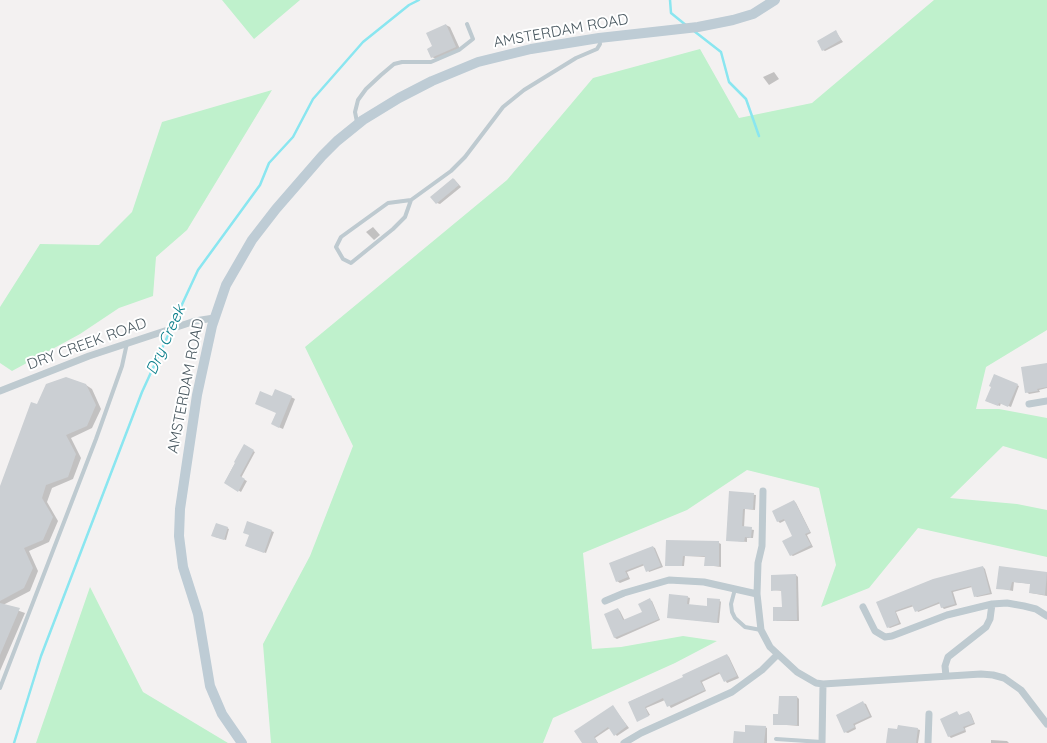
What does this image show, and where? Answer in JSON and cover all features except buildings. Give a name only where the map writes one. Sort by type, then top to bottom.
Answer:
[{"type":"main road","name":"AMSTERDAM ROAD","points":[[242,743],[222,714],[210,686],[198,614],[183,567],[180,509],[197,395],[214,318],[233,270],[252,240],[276,209],[337,141],[358,124],[399,98],[432,81],[478,62],[531,49],[733,20],[753,14],[775,0]]},
{"type":"street","name":"DRY CREEK ROAD","points":[[0,391],[127,343],[214,318]]},
{"type":"street","points":[[1029,404],[1047,401]]},
{"type":"street","points":[[763,491],[762,546],[758,563],[757,594],[761,630],[765,640],[776,655],[797,672],[816,683],[823,684],[981,674],[1004,678],[1021,690],[1047,724]]},
{"type":"street","points":[[605,601],[624,593],[670,580],[704,582],[757,594]]},
{"type":"street","points":[[863,607],[875,631],[885,638],[964,610],[992,604],[1007,603],[1024,606],[1036,609],[1047,616]]},
{"type":"street","points":[[946,676],[945,666],[948,657],[986,627],[990,619],[992,604]]},
{"type":"street","points":[[624,743],[641,733],[732,692],[762,670],[776,655]]},
{"type":"street","points":[[822,743],[823,684]]},
{"type":"street","points":[[928,743],[929,714]]},
{"type":"lane","points":[[358,124],[355,112],[358,100],[366,89],[394,64],[402,62],[431,62],[459,50],[473,39],[467,24]]},
{"type":"lane","points":[[412,200],[405,217],[393,229],[351,263],[343,259],[336,247],[341,237],[388,203],[412,200],[450,171],[465,157],[503,107],[524,90],[576,58],[597,49],[600,44],[599,38]]},
{"type":"lane","points":[[0,688],[99,430],[122,366],[127,343]]},
{"type":"lane","points":[[735,589],[731,604],[735,618],[745,626],[761,630]]},
{"type":"lane","points":[[776,739],[822,743]]},
{"type":"green space","points":[[222,0],[300,0],[254,39]]},
{"type":"green space","points":[[934,0],[1047,0],[1047,330],[986,367],[976,409],[999,409],[1047,418],[1047,459],[1003,446],[950,498],[1017,504],[1047,510],[1047,557],[918,528],[869,588],[821,607],[836,565],[819,488],[747,470],[687,510],[583,553],[592,649],[621,647],[683,636],[717,641],[675,663],[553,718],[543,743],[271,743],[263,644],[310,556],[353,446],[305,347],[507,180],[593,78],[700,49],[739,118],[812,103]]},
{"type":"green space","points":[[272,90],[187,230],[156,257],[153,296],[119,308],[80,334],[12,371],[0,363],[0,307],[40,244],[99,245],[132,212],[162,122]]},
{"type":"green space","points":[[90,587],[143,692],[228,743],[36,743]]},
{"type":"waterway","name":"Dry Creek","points":[[172,326],[198,270],[260,185],[269,163],[293,137],[313,99],[363,42],[409,5],[419,0]]},
{"type":"waterway","points":[[670,0],[671,13],[687,26]]},
{"type":"waterway","points":[[694,31],[721,52],[729,82],[746,99],[759,136]]},
{"type":"waterway","name":"Dry Creek","points":[[14,743],[41,656],[142,392],[170,331]]}]
